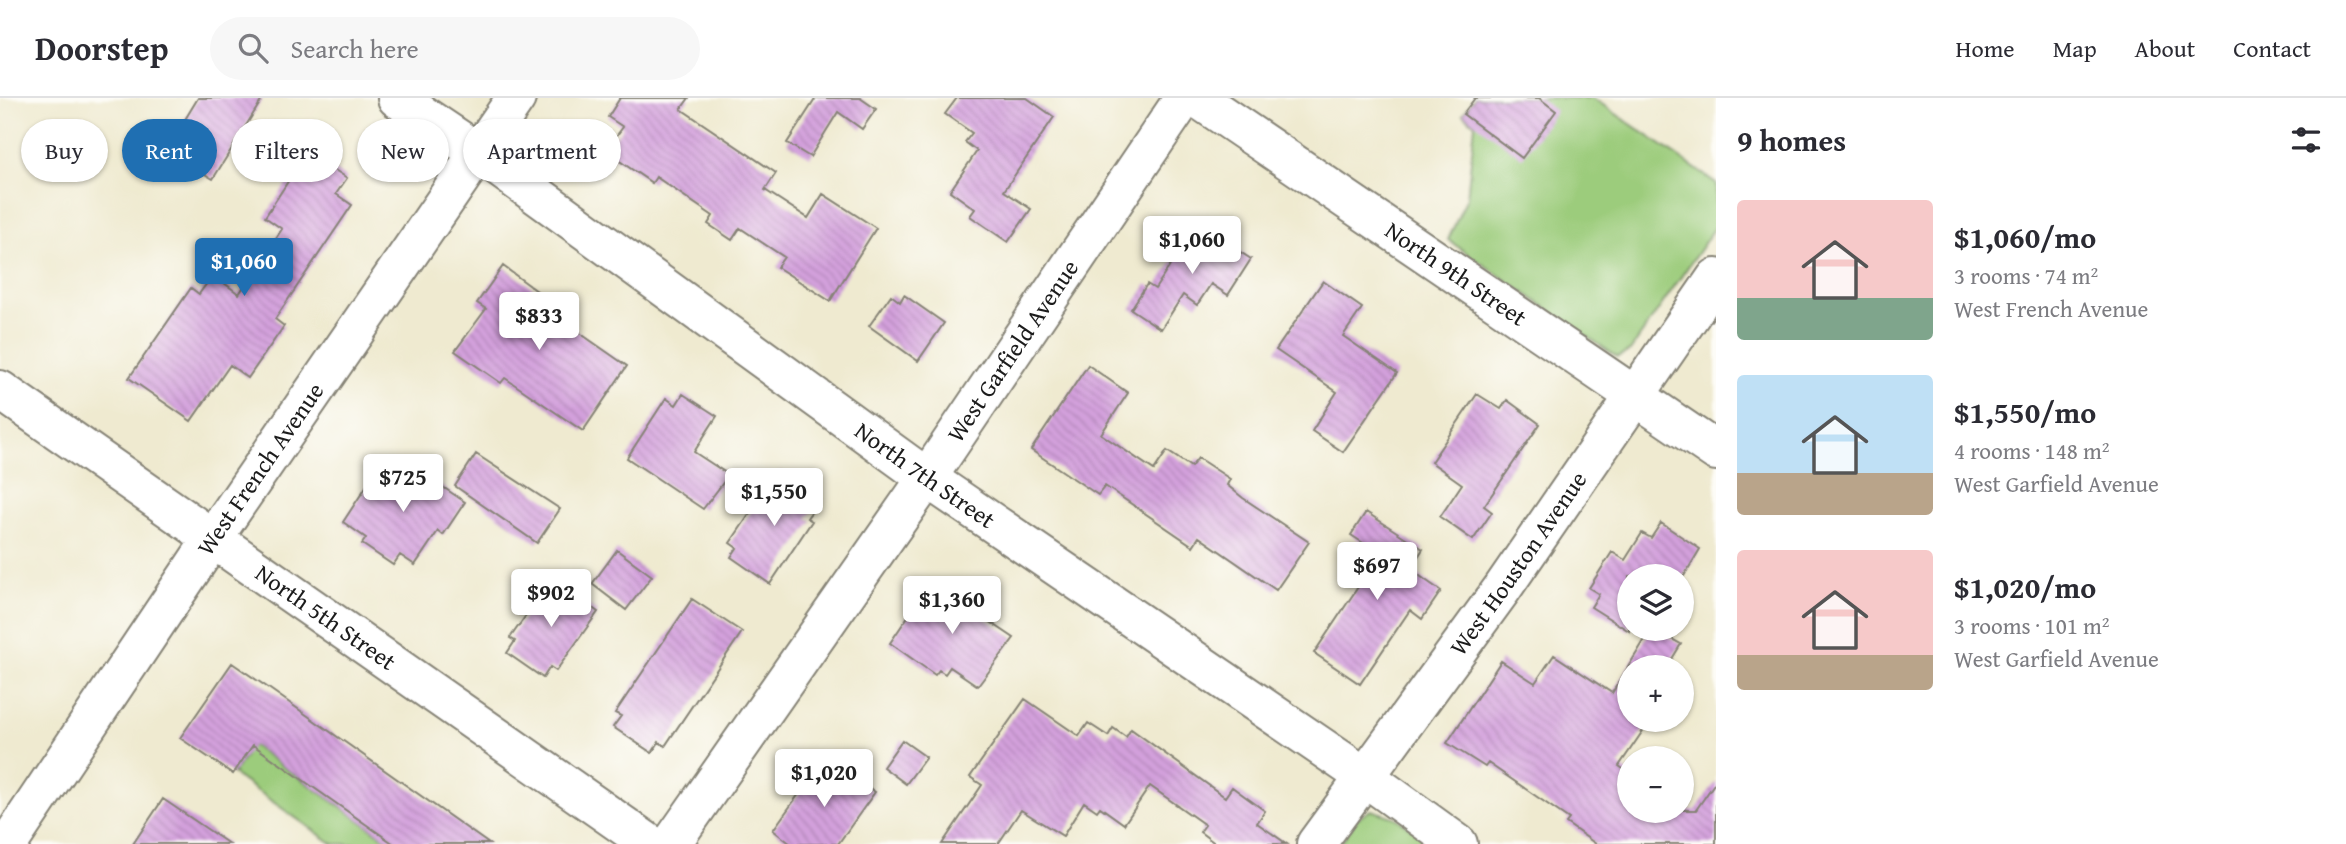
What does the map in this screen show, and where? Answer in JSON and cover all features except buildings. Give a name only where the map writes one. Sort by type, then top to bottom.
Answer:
[{"type":"street","name":"North 7th Street","points":[[397,98],[463,143]]},
{"type":"street","name":"West French Avenue","points":[[501,119],[516,98]]},
{"type":"street","name":"West Garfield Avenue","points":[[671,844],[927,478],[1184,98]]},
{"type":"street","name":"North 9th Street","points":[[1197,98],[1716,451]]},
{"type":"street","name":"West French Avenue","points":[[8,844],[213,538],[463,175]]},
{"type":"street","name":"North 7th Street","points":[[518,182],[927,478],[1364,776],[1458,844]]},
{"type":"street","name":"West Houston Avenue","points":[[1316,844],[1502,589],[1716,278]]},
{"type":"street","name":"North 5th Street","points":[[0,390],[650,844]]},
{"type":"green space","points":[[1475,98],[1593,98],[1716,183],[1716,226],[1630,351],[1617,357],[1448,240],[1467,197],[1475,124],[1463,114]]},
{"type":"green space","points":[[245,740],[394,844],[333,844],[233,774],[245,756]]},
{"type":"green space","points":[[1371,810],[1396,818],[1433,844],[1340,844],[1358,818]]}]
